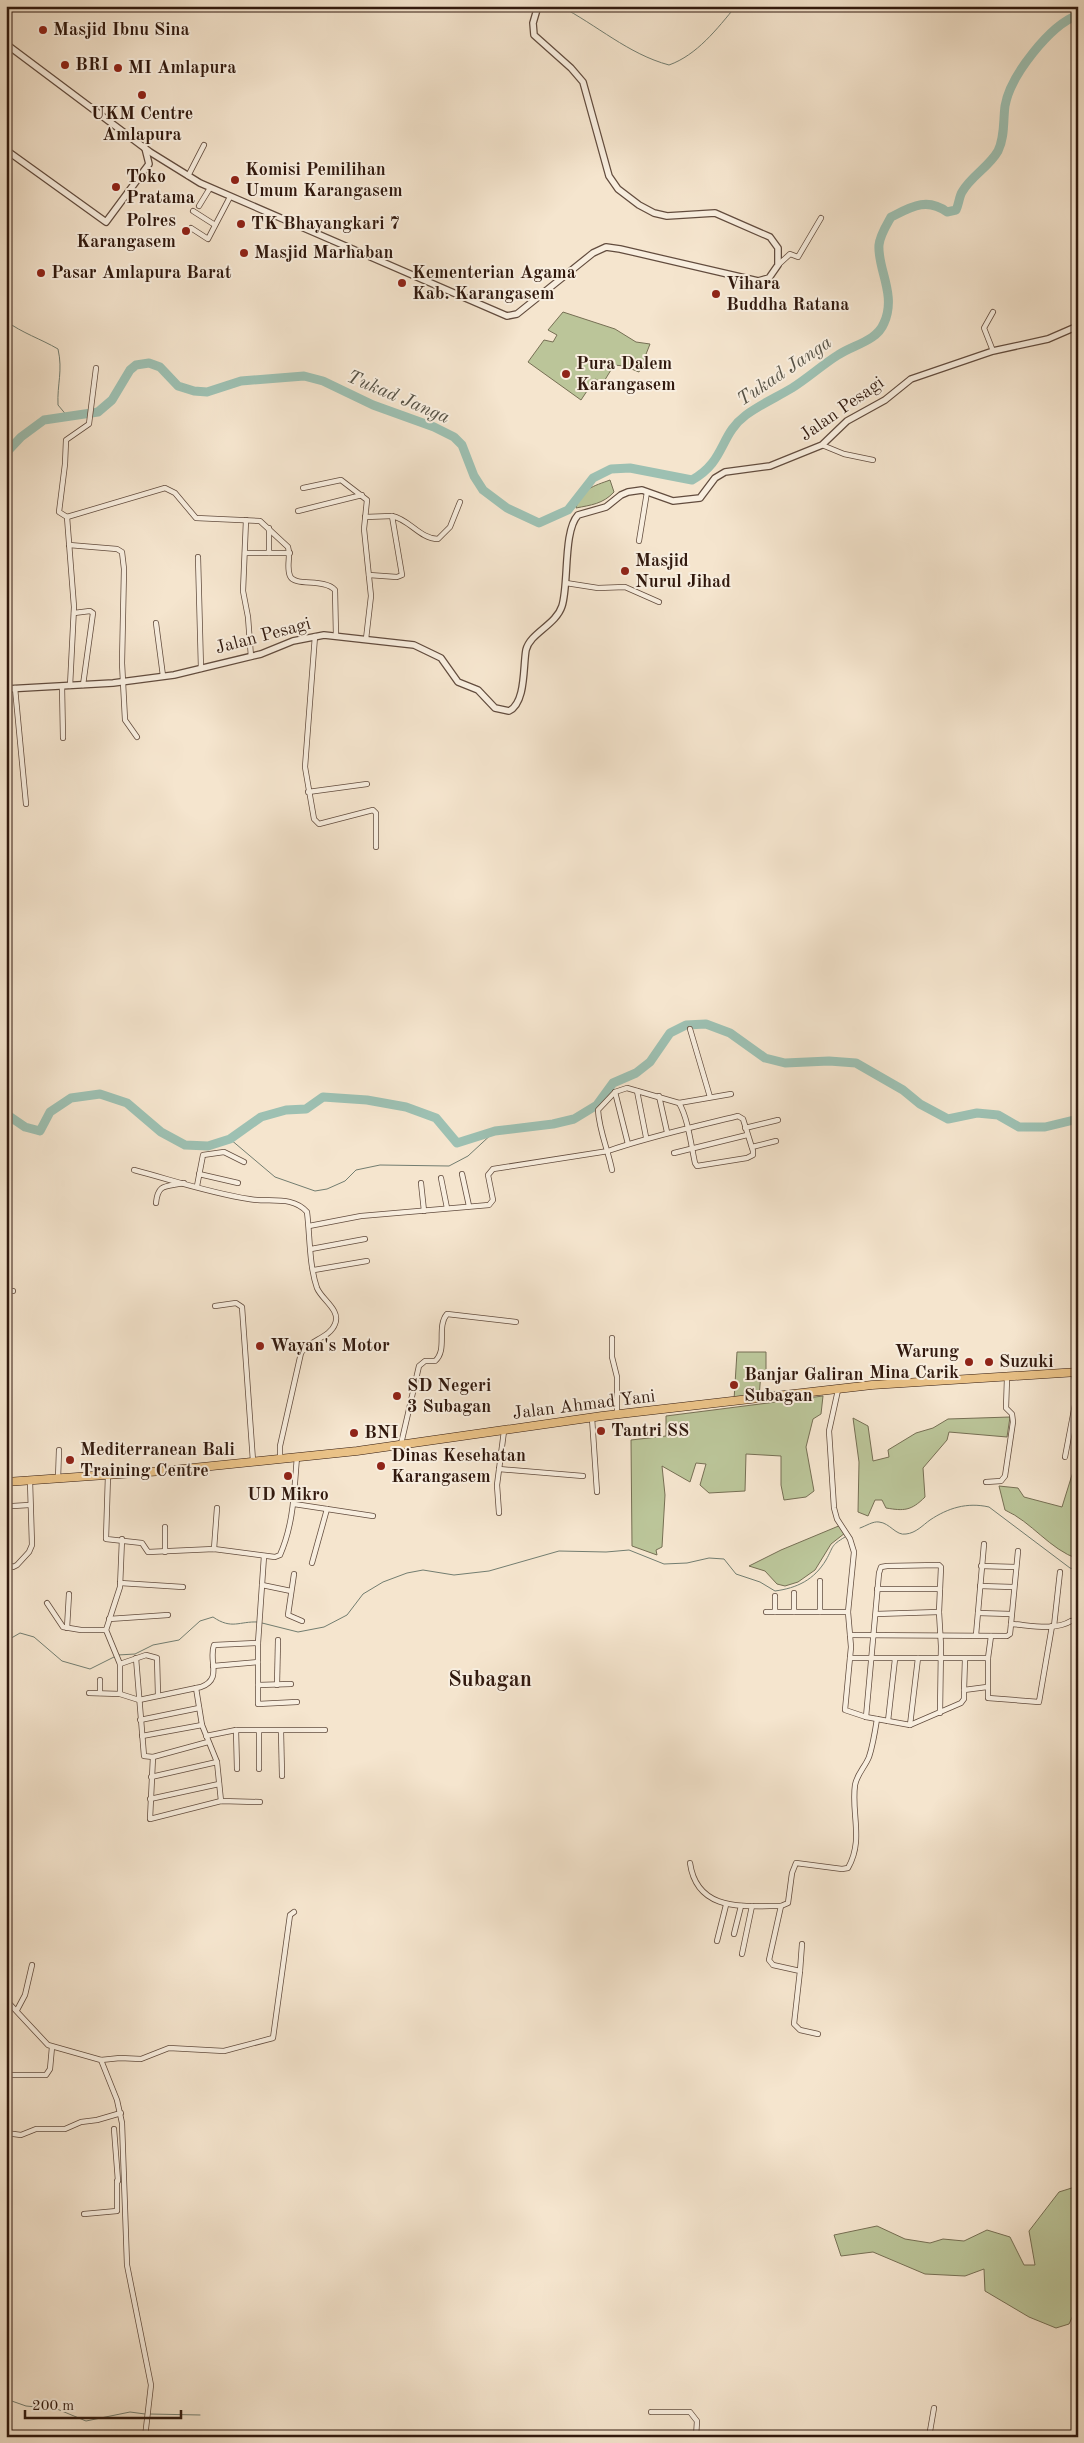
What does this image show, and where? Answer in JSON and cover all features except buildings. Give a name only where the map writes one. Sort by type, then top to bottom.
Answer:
[{"type":"highway","name":"Jalan Ahmad Yani","points":[[6,1482],[58,1480],[280,1457],[297,1457],[592,1418],[881,1385],[1076,1372]]},
{"type":"street","points":[[538,6],[533,30],[536,38],[571,68],[586,88],[609,176],[618,190],[639,206],[654,213],[674,216],[715,213],[754,228],[775,243],[779,252],[778,265]]},
{"type":"street","points":[[7,46],[145,148],[210,188],[509,316],[526,308],[597,250],[606,247],[652,255],[758,281],[769,278],[778,265],[790,254],[798,257],[821,218]]},
{"type":"street","points":[[188,176],[204,145]]},
{"type":"street","points":[[145,148],[149,164]]},
{"type":"street","points":[[6,150],[106,222],[149,164],[160,158]]},
{"type":"street","points":[[199,206],[210,188]]},
{"type":"street","points":[[191,228],[208,239],[230,197]]},
{"type":"street","points":[[193,211],[215,225]]},
{"type":"street","points":[[993,312],[984,328],[993,351]]},
{"type":"street","name":"Jalan Pesagi","points":[[7,689],[123,683],[201,669],[251,657],[269,652],[293,641],[315,636],[336,636],[408,642],[444,661],[458,682],[478,690],[495,708],[509,711],[514,706],[522,688],[527,647],[558,615],[562,608],[568,552],[576,517],[606,507],[625,492],[647,492],[665,500],[700,498],[715,478],[725,472],[770,466],[822,445],[847,421],[885,400],[906,382],[993,351],[1052,338],[1078,326]]},
{"type":"street","points":[[96,368],[87,426],[68,437],[65,442],[66,464],[59,512],[67,517],[165,488],[176,493],[196,518],[260,521],[286,543],[290,553],[289,573],[291,578],[296,581],[323,583],[335,590],[336,636]]},
{"type":"street","points":[[822,445],[844,454],[873,460]]},
{"type":"street","points":[[303,488],[341,480],[362,495],[368,502],[364,529],[370,575],[370,610],[366,639]]},
{"type":"street","points":[[639,541],[647,492]]},
{"type":"street","points":[[298,511],[362,495]]},
{"type":"street","points":[[366,517],[392,516],[404,520],[429,538],[438,540],[450,528],[460,502]]},
{"type":"street","points":[[370,575],[402,576],[392,516]]},
{"type":"street","points":[[67,517],[74,613],[70,686]]},
{"type":"street","points":[[246,520],[243,597],[248,616],[251,657]]},
{"type":"street","points":[[269,528],[269,553]]},
{"type":"street","points":[[69,545],[117,549],[122,552],[124,569],[123,683],[126,722],[134,730],[137,737]]},
{"type":"street","points":[[245,552],[290,553]]},
{"type":"street","points":[[198,557],[201,669]]},
{"type":"street","points":[[6,568],[9,573],[7,689]]},
{"type":"street","points":[[566,583],[598,588],[625,587],[659,602]]},
{"type":"street","points":[[74,613],[90,611],[92,613],[83,685]]},
{"type":"street","points":[[156,623],[163,676]]},
{"type":"street","points":[[315,636],[305,758],[308,792],[314,819],[319,824],[373,810],[376,813],[376,847]]},
{"type":"street","points":[[62,686],[63,738]]},
{"type":"street","points":[[14,688],[26,804]]},
{"type":"street","points":[[308,792],[367,784]]},
{"type":"street","points":[[690,1029],[710,1097]]},
{"type":"street","points":[[612,1170],[598,1110],[615,1092],[627,1088],[679,1103],[731,1094]]},
{"type":"street","points":[[637,1091],[646,1137]]},
{"type":"street","points":[[615,1092],[628,1144]]},
{"type":"street","points":[[659,1096],[667,1132]]},
{"type":"street","points":[[309,1226],[361,1216],[469,1206],[489,1206],[492,1203],[488,1175],[493,1169],[608,1151],[646,1137],[667,1132],[686,1128],[738,1116],[742,1118],[753,1153],[750,1157],[701,1167],[696,1164],[692,1148],[686,1128],[679,1103]]},
{"type":"street","points":[[745,1128],[778,1120]]},
{"type":"street","points":[[674,1153],[747,1134]]},
{"type":"street","points":[[752,1147],[776,1141]]},
{"type":"street","points":[[197,1186],[203,1155],[224,1152],[244,1162]]},
{"type":"street","points":[[134,1170],[250,1200],[285,1201],[295,1204],[307,1212],[318,1289],[335,1312],[336,1322],[331,1330],[308,1345],[301,1353],[280,1446],[280,1457]]},
{"type":"street","points":[[199,1174],[238,1183]]},
{"type":"street","points":[[462,1174],[469,1206]]},
{"type":"street","points":[[441,1178],[447,1208]]},
{"type":"street","points":[[421,1182],[424,1211]]},
{"type":"street","points":[[156,1203],[157,1191],[160,1188],[185,1183]]},
{"type":"street","points":[[311,1249],[365,1239]]},
{"type":"street","points":[[314,1270],[367,1261]]},
{"type":"street","points":[[6,1291],[14,1291]]},
{"type":"street","points":[[214,1306],[236,1303],[242,1307],[253,1461]]},
{"type":"street","points":[[401,1444],[419,1366],[425,1361],[435,1361],[440,1355],[442,1324],[447,1314],[516,1322]]},
{"type":"street","points":[[612,1338],[612,1358],[617,1377],[617,1415]]},
{"type":"street","points":[[1065,1457],[1078,1394],[1076,1372]]},
{"type":"street","points":[[986,1482],[1001,1481],[1005,1476],[1013,1422],[1012,1414],[1006,1408],[1007,1378]]},
{"type":"street","points":[[838,1390],[829,1431],[834,1508],[854,1552],[848,1612],[850,1658],[845,1708],[848,1712],[866,1717],[910,1725],[961,1703],[964,1699],[965,1659]]},
{"type":"street","points":[[592,1418],[597,1492]]},
{"type":"street","points":[[499,1513],[499,1469],[504,1431]]},
{"type":"street","points":[[58,1480],[59,1450]]},
{"type":"street","points":[[108,1475],[106,1539],[142,1542],[148,1552],[214,1549],[275,1557],[280,1554],[294,1504],[297,1457]]},
{"type":"street","points":[[499,1469],[583,1476]]},
{"type":"street","points":[[6,1563],[13,1567],[18,1565],[31,1548],[30,1481]]},
{"type":"street","points":[[294,1504],[373,1516]]},
{"type":"street","points":[[13,1506],[29,1505]]},
{"type":"street","points":[[214,1549],[216,1508]]},
{"type":"street","points":[[312,1563],[327,1509]]},
{"type":"street","points":[[165,1527],[166,1552]]},
{"type":"street","points":[[120,1694],[120,1663],[106,1630],[120,1584],[122,1539]]},
{"type":"street","points":[[976,1635],[984,1544]]},
{"type":"street","points":[[850,1635],[1008,1635],[1011,1624],[1013,1587],[1018,1551]]},
{"type":"street","points":[[264,1556],[258,1643],[258,1704],[297,1702]]},
{"type":"street","points":[[866,1717],[877,1590],[881,1567],[935,1565],[942,1567],[939,1612],[941,1659],[940,1712]]},
{"type":"street","points":[[982,1566],[1016,1566]]},
{"type":"street","points":[[991,1636],[986,1696],[991,1700],[1040,1702],[1060,1572]]},
{"type":"street","points":[[294,1574],[288,1614],[302,1621]]},
{"type":"street","points":[[820,1581],[820,1612]]},
{"type":"street","points":[[120,1584],[183,1587]]},
{"type":"street","points":[[262,1585],[291,1591]]},
{"type":"street","points":[[980,1586],[1013,1587]]},
{"type":"street","points":[[877,1590],[940,1589]]},
{"type":"street","points":[[794,1593],[794,1612]]},
{"type":"street","points":[[67,1628],[69,1594]]},
{"type":"street","points":[[775,1596],[775,1612]]},
{"type":"street","points":[[47,1603],[60,1624],[67,1628],[106,1630]]},
{"type":"street","points":[[766,1612],[848,1612]]},
{"type":"street","points":[[876,1614],[939,1612]]},
{"type":"street","points":[[978,1613],[1011,1614]]},
{"type":"street","points":[[109,1619],[168,1615]]},
{"type":"street","points":[[1011,1624],[1053,1626],[1072,1621]]},
{"type":"street","points":[[277,1684],[278,1640]]},
{"type":"street","points":[[89,1693],[120,1694],[139,1700],[196,1688],[212,1680],[214,1645],[258,1643]]},
{"type":"street","points":[[120,1663],[150,1655],[157,1658],[158,1696]]},
{"type":"street","points":[[136,1658],[144,1756],[153,1757],[208,1742]]},
{"type":"street","points":[[850,1658],[988,1658]]},
{"type":"street","points":[[910,1725],[918,1658]]},
{"type":"street","points":[[888,1721],[895,1659]]},
{"type":"street","points":[[213,1666],[258,1662]]},
{"type":"street","points":[[100,1680],[100,1693]]},
{"type":"street","points":[[258,1685],[291,1684]]},
{"type":"street","points":[[964,1690],[987,1687]]},
{"type":"street","points":[[196,1688],[202,1725],[216,1762],[222,1801]]},
{"type":"street","points":[[140,1720],[199,1708]]},
{"type":"street","points":[[690,1863],[693,1878],[714,1899],[726,1904],[742,1906],[781,1906],[788,1902],[792,1873],[796,1863],[842,1870],[848,1868],[854,1853],[857,1829],[856,1781],[869,1756],[877,1719]]},
{"type":"street","points":[[142,1736],[202,1725]]},
{"type":"street","points":[[206,1736],[236,1730],[325,1730]]},
{"type":"street","points":[[236,1730],[237,1770]]},
{"type":"street","points":[[259,1731],[259,1769]]},
{"type":"street","points":[[281,1731],[282,1776]]},
{"type":"street","points":[[153,1757],[150,1819],[222,1801],[260,1802]]},
{"type":"street","points":[[152,1777],[216,1762]]},
{"type":"street","points":[[150,1799],[219,1784]]},
{"type":"street","points":[[717,1941],[726,1904]]},
{"type":"street","points":[[734,1934],[742,1906]]},
{"type":"street","points":[[742,1954],[752,1906]]},
{"type":"street","points":[[781,1906],[769,1960],[773,1965],[800,1970]]},
{"type":"street","points":[[6,2000],[43,2041],[52,2047],[101,2060],[120,2058],[141,2059],[169,2048],[224,2051],[274,2038],[290,1915],[294,1912]]},
{"type":"street","points":[[802,1944],[794,2024],[800,2030],[818,2034]]},
{"type":"street","points":[[17,2010],[25,1995],[32,1965]]},
{"type":"street","points":[[6,2074],[46,2075],[50,2068],[52,2047]]},
{"type":"street","points":[[101,2060],[121,2113],[127,2265],[150,2376],[151,2394],[145,2437]]},
{"type":"street","points":[[6,2133],[21,2135],[36,2129],[65,2129],[81,2122],[97,2120],[121,2113]]},
{"type":"street","points":[[84,2214],[117,2211],[114,2129]]},
{"type":"street","points":[[117,2181],[124,2181]]},
{"type":"street","points":[[929,2437],[934,2408]]},
{"type":"street","points":[[651,2412],[690,2412],[697,2421],[696,2437]]},
{"type":"green space","points":[[563,312],[615,329],[636,342],[650,344],[639,372],[624,366],[614,365],[603,383],[595,379],[581,400],[528,362],[544,340],[553,342],[557,335],[548,330]]},
{"type":"green space","points":[[610,480],[614,492],[610,496],[596,503],[576,508],[584,492],[593,486]]},
{"type":"green space","points":[[737,1352],[766,1352],[766,1371],[761,1372],[759,1398],[734,1400]]},
{"type":"green space","points":[[823,1396],[821,1414],[813,1419],[806,1447],[814,1491],[806,1497],[784,1500],[781,1485],[781,1456],[746,1454],[745,1491],[709,1493],[700,1485],[706,1464],[696,1463],[690,1482],[662,1466],[665,1495],[662,1547],[656,1550],[657,1555],[632,1546],[631,1440],[666,1436],[666,1416]]},
{"type":"green space","points":[[1010,1417],[1007,1437],[949,1432],[947,1440],[923,1468],[925,1497],[916,1505],[903,1510],[892,1509],[886,1508],[882,1500],[875,1500],[868,1516],[858,1512],[859,1462],[853,1418],[868,1426],[873,1461],[889,1457],[888,1450],[916,1433],[933,1428],[948,1419]]},
{"type":"green space","points":[[1076,1462],[1078,1462],[1078,1559],[1058,1549],[1024,1521],[1005,1510],[999,1486],[1018,1488],[1024,1497],[1062,1507]]},
{"type":"green space","points":[[841,1525],[845,1533],[831,1544],[815,1570],[798,1582],[785,1586],[777,1584],[765,1571],[749,1566],[781,1550]]},
{"type":"green space","points":[[1078,2186],[1078,2268],[1076,2271],[1078,2305],[1069,2324],[1056,2328],[1029,2317],[985,2291],[984,2269],[965,2276],[925,2274],[873,2252],[841,2256],[834,2235],[877,2226],[905,2239],[930,2243],[943,2239],[964,2241],[987,2230],[1010,2237],[1024,2265],[1035,2265],[1029,2231],[1059,2192]]},
{"type":"waterway","points":[[470,6],[474,8],[481,6]]},
{"type":"waterway","points":[[560,6],[626,47],[669,65],[689,55],[697,48],[714,32],[736,6]]},
{"type":"waterway","name":"Tukad Janga","points":[[6,453],[21,437],[44,420],[98,412],[112,400],[130,370],[136,365],[149,363],[160,367],[178,386],[194,391],[207,392],[241,381],[304,376],[323,381],[373,405],[434,427],[454,437],[462,445],[474,476],[483,490],[507,508],[539,523],[568,510],[593,478],[611,469],[630,468],[692,480],[711,465],[731,431],[746,415],[792,388],[844,351],[864,342],[881,329],[887,313],[888,292],[879,254],[879,245],[882,234],[891,217],[912,207],[926,204],[940,207],[947,212],[956,210],[961,194],[966,186],[990,162],[998,151],[1002,140],[1008,94],[1023,67],[1055,29],[1078,15]]},
{"type":"waterway","points":[[6,321],[58,349],[60,364],[58,405],[68,417]]},
{"type":"waterway","points":[[6,1114],[25,1127],[40,1131],[50,1112],[71,1098],[100,1094],[127,1103],[161,1132],[185,1145],[208,1146],[230,1139],[261,1117],[286,1110],[306,1109],[323,1097],[367,1100],[406,1107],[436,1118],[457,1143],[495,1131],[553,1124],[574,1119],[597,1105],[613,1083],[636,1073],[650,1062],[670,1033],[686,1025],[706,1024],[730,1033],[765,1058],[785,1063],[829,1061],[856,1063],[903,1090],[920,1104],[948,1119],[977,1113],[998,1115],[1019,1127],[1045,1127],[1078,1119]]},
{"type":"waterway","points":[[230,1139],[275,1177],[315,1191],[327,1189],[345,1181],[356,1170],[380,1165],[449,1166],[468,1156],[495,1131]]},
{"type":"waterway","points":[[860,1528],[879,1522],[899,1533],[906,1534],[951,1509],[973,1505],[989,1507],[1070,1568],[1078,1570]]},
{"type":"waterway","points":[[262,1623],[298,1632],[324,1627],[347,1615],[363,1594],[383,1582],[407,1573],[423,1570],[454,1575],[489,1571],[559,1551],[606,1552],[629,1550],[664,1564],[687,1563],[709,1558],[724,1559],[736,1574],[760,1582],[775,1591],[791,1588],[810,1578],[821,1567],[835,1545],[845,1537]]},
{"type":"waterway","points":[[118,1655],[135,1654],[153,1645],[179,1640],[200,1621],[213,1617],[231,1624],[258,1622]]},
{"type":"waterway","points":[[6,1664],[8,1640],[20,1633],[34,1637],[62,1661],[90,1669],[114,1657]]},
{"type":"waterway","points":[[6,2399],[26,2406],[57,2409],[86,2421],[130,2412],[145,2414]]},
{"type":"waterway","points":[[149,2414],[200,2415]]},
{"type":"place","name":"Masjid Ibnu Sina","points":[[43,30]]},
{"type":"place","name":"BRI","points":[[65,65]]},
{"type":"place","name":"MI Amlapura","points":[[118,68]]},
{"type":"place","name":"UKM Centre Amlapura","points":[[142,95]]},
{"type":"place","name":"Komisi Pemilihan Umum Karangasem","points":[[235,180]]},
{"type":"place","name":"Toko Pratama","points":[[116,187]]},
{"type":"place","name":"TK Bhayangkari 7","points":[[241,224]]},
{"type":"place","name":"Polres Karangasem","points":[[186,231]]},
{"type":"place","name":"Masjid Marhaban","points":[[244,253]]},
{"type":"place","name":"Pasar Amlapura Barat","points":[[41,273]]},
{"type":"place","name":"Kementerian Agama Kab. Karangasem","points":[[402,283]]},
{"type":"place","name":"Vihara Buddha Ratana","points":[[716,294]]},
{"type":"place","name":"Pura Dalem Karangasem","points":[[566,374]]},
{"type":"place","name":"Masjid Nurul Jihad","points":[[625,571]]},
{"type":"place","name":"Wayan's Motor","points":[[260,1346]]},
{"type":"place","name":"Warung Mina Carik","points":[[969,1362]]},
{"type":"place","name":"Suzuki","points":[[989,1362]]},
{"type":"place","name":"Banjar Galiran Subagan","points":[[734,1385]]},
{"type":"place","name":"SD Negeri 3 Subagan","points":[[397,1396]]},
{"type":"place","name":"Tantri SS","points":[[601,1431]]},
{"type":"place","name":"BNI","points":[[354,1433]]},
{"type":"place","name":"Mediterranean Bali Training Centre","points":[[70,1460]]},
{"type":"place","name":"Dinas Kesehatan Karangasem","points":[[381,1466]]},
{"type":"place","name":"UD Mikro","points":[[288,1476]]},
{"type":"district","name":"Subagan","points":[[490,1680]]}]
